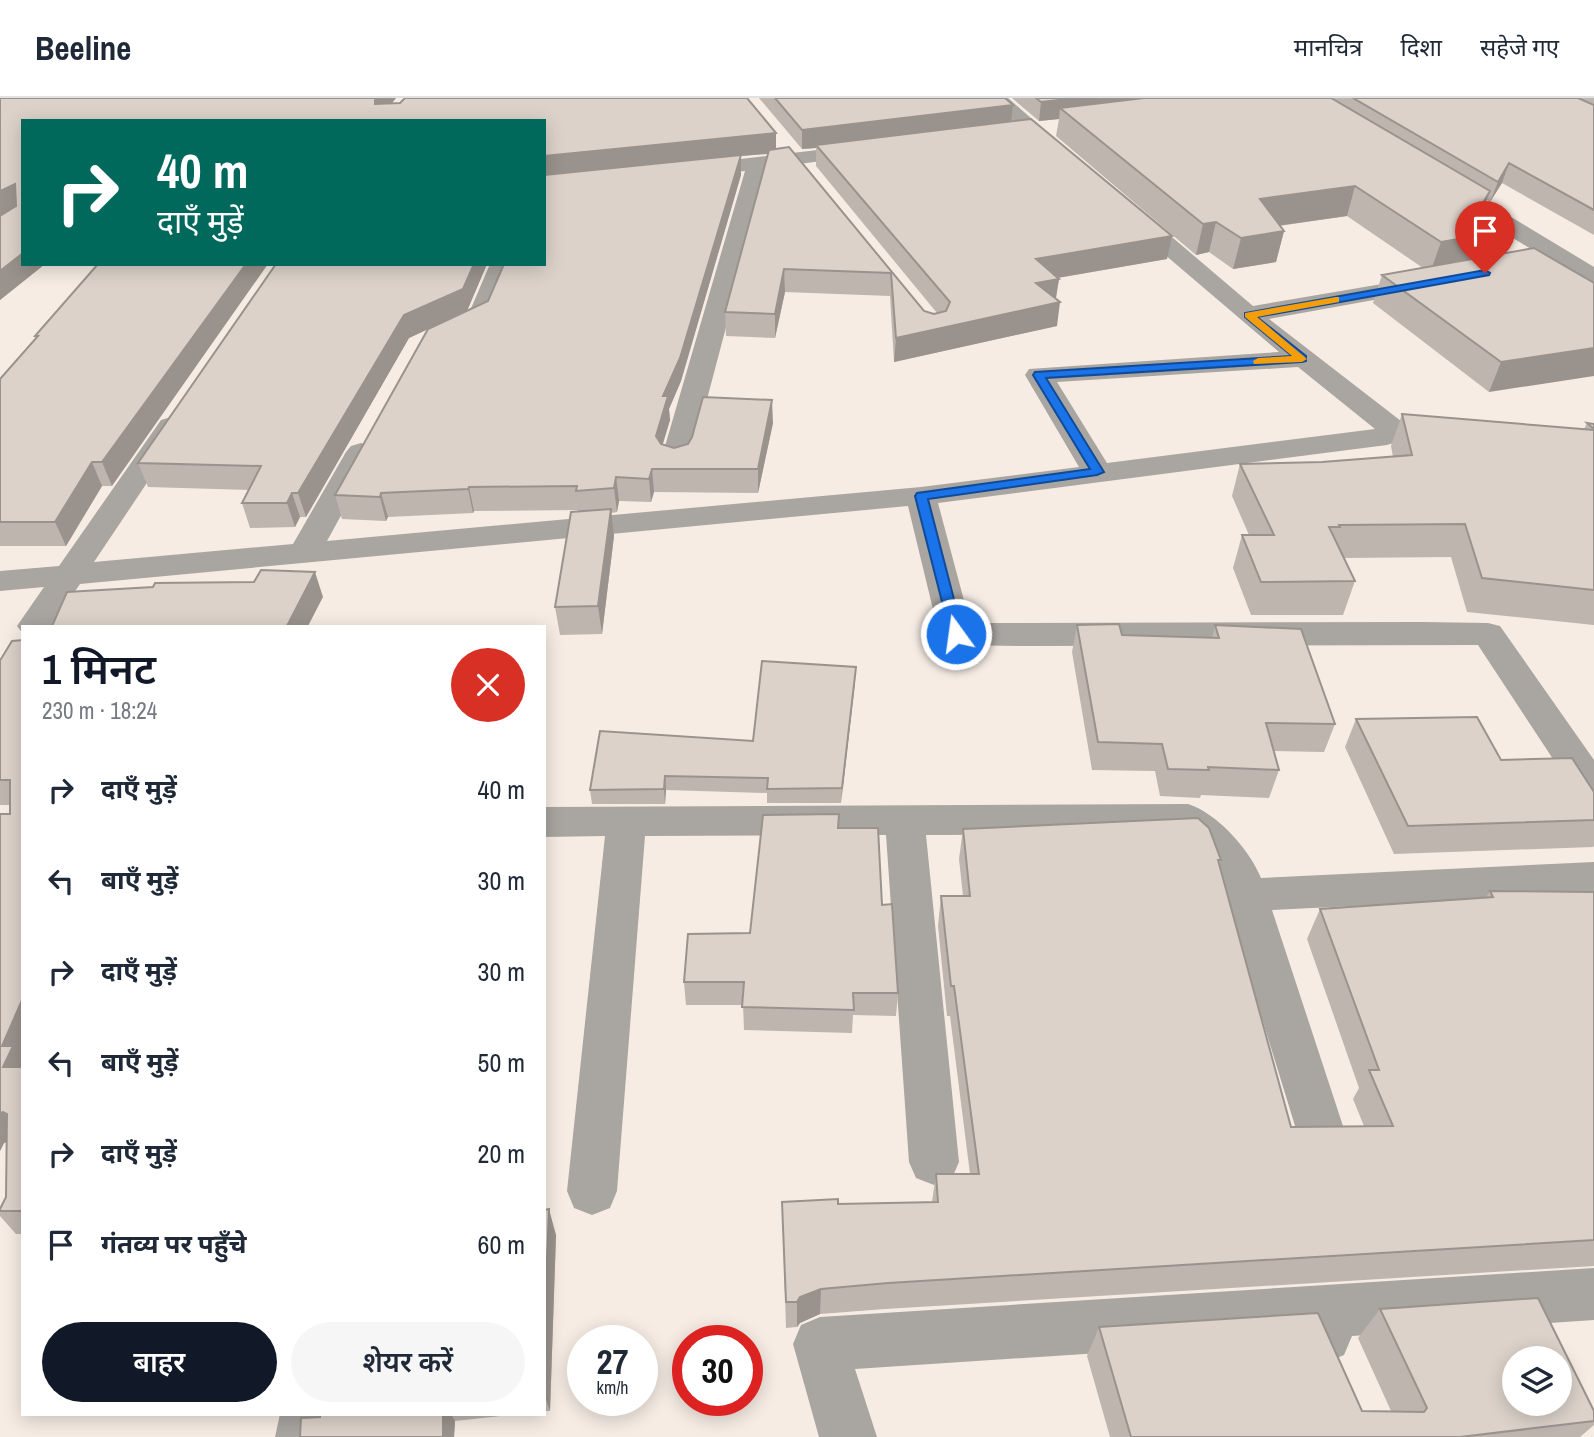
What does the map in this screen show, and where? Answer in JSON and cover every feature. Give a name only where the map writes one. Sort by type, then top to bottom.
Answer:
[{"type":"street","points":[[996,98],[1076,166]]},
{"type":"street","points":[[1009,134],[1063,128]]},
{"type":"street","points":[[779,138],[813,179]]},
{"type":"street","points":[[664,173],[889,147]]},
{"type":"street","points":[[676,460],[758,164]]},
{"type":"street","points":[[1413,168],[1594,277]]},
{"type":"street","points":[[0,581],[921,496],[1387,436],[1391,426],[1248,315],[1116,201]]},
{"type":"street","points":[[1523,267],[1564,259]]},
{"type":"street","points":[[426,342],[480,317],[501,266]]},
{"type":"street","points":[[1248,315],[1454,279]]},
{"type":"street","points":[[1097,472],[1039,375],[1302,359]]},
{"type":"street","points":[[35,625],[187,403]]},
{"type":"street","points":[[304,554],[375,426]]},
{"type":"street","points":[[921,496],[956,634],[1088,637],[1360,631],[1488,634],[1594,790]]},
{"type":"street","points":[[546,822],[1188,819],[1235,864],[1320,1129]]},
{"type":"street","points":[[905,820],[933,1162]]},
{"type":"street","points":[[592,1191],[626,823]]},
{"type":"street","points":[[1247,895],[1594,878]]},
{"type":"street","points":[[848,1437],[820,1344],[1594,1294]]},
{"type":"street","points":[[1315,1312],[1343,1375]]},
{"type":"street","points":[[304,1437],[308,1416]]},
{"type":"building","points":[[0,98],[377,98],[375,104],[400,103],[405,98],[747,98],[776,133],[546,156],[546,119],[21,119],[21,255],[0,271],[0,216],[16,206],[15,184],[0,191]]},
{"type":"building","points":[[775,98],[1005,98],[1013,105],[802,130]]},
{"type":"building","points":[[1036,98],[1076,98],[1041,102]]},
{"type":"building","points":[[1144,98],[1331,98],[1490,191],[1478,211],[1510,230],[1441,242],[1355,186],[1260,199],[1284,231],[1241,238],[1216,222],[1203,224],[1060,108]]},
{"type":"building","points":[[1353,98],[1578,98],[1594,105],[1594,210],[1509,163],[1498,182]]},
{"type":"building","points":[[1031,119],[1172,236],[1036,259],[1059,279],[1036,283],[1060,302],[896,338],[891,273],[784,269],[775,314],[725,312],[769,150],[789,147],[924,311],[934,314],[946,311],[950,302],[816,145]]},
{"type":"building","points":[[741,155],[680,358],[663,396],[668,396],[656,436],[661,444],[674,448],[688,444],[703,397],[772,400],[758,469],[652,469],[649,479],[616,477],[614,488],[576,491],[577,486],[469,487],[381,493],[380,497],[335,495],[428,329],[488,301],[503,266],[546,266],[546,175]]},
{"type":"building","points":[[1534,248],[1594,283],[1594,348],[1501,362],[1382,275]]},
{"type":"building","points":[[96,266],[245,266],[102,462],[92,462],[55,522],[0,522],[0,379],[38,336],[35,336]]},
{"type":"building","points":[[275,266],[473,266],[463,289],[404,315],[298,493],[292,493],[287,503],[242,503],[261,466],[138,463]]},
{"type":"building","points":[[1402,414],[1594,430],[1594,590],[1482,578],[1465,524],[1329,527],[1355,581],[1261,582],[1242,535],[1274,535],[1240,464],[1322,462],[1412,455]]},
{"type":"building","points":[[611,509],[598,606],[555,607],[571,512]]},
{"type":"building","points":[[261,570],[315,572],[288,625],[52,625],[67,592],[153,587],[155,583],[254,582]]},
{"type":"building","points":[[1119,624],[1122,635],[1219,638],[1215,625],[1301,629],[1335,724],[1266,723],[1279,770],[1208,767],[1209,770],[1168,769],[1162,744],[1098,742],[1077,625]]},
{"type":"building","points":[[21,640],[21,1003],[2,1046],[13,1046],[3,1067],[21,1067],[21,1211],[0,1211],[6,1197],[7,1114],[0,1113],[0,814],[10,814],[10,780],[0,780],[0,660],[12,641]]},
{"type":"building","points":[[762,661],[856,667],[842,788],[767,789],[768,778],[665,776],[664,789],[590,790],[600,731],[753,741]]},
{"type":"building","points":[[1477,717],[1501,760],[1572,758],[1594,792],[1594,820],[1408,826],[1356,719]]},
{"type":"building","points":[[839,814],[838,828],[878,828],[882,905],[892,904],[898,993],[853,993],[854,1010],[742,1007],[744,982],[684,982],[688,934],[750,933],[763,815]]},
{"type":"building","points":[[1198,818],[1209,828],[1221,860],[1218,860],[1291,1127],[1393,1126],[1369,1070],[1379,1070],[1320,909],[1493,897],[1490,891],[1594,892],[1594,1240],[888,1283],[821,1289],[800,1297],[797,1302],[786,1302],[782,1202],[838,1199],[838,1204],[938,1202],[936,1174],[979,1174],[954,986],[951,986],[941,896],[970,896],[963,829]]},
{"type":"building","points":[[549,1209],[546,1285],[546,1210]]},
{"type":"building","points":[[1538,1298],[1562,1346],[1502,1346],[1502,1416],[1572,1416],[1572,1367],[1594,1411],[1594,1421],[1460,1437],[1131,1437],[1099,1327],[1318,1313],[1362,1411],[1424,1412],[1427,1408],[1380,1309]]},
{"type":"building","points":[[443,1416],[443,1437],[300,1437],[301,1418]]},
{"type":"slow traffic","points":[[1258,361],[1302,359],[1248,315],[1336,300]]},
{"type":"route","points":[[956,634],[921,496],[1097,472],[1039,375],[1302,359],[1248,315],[1485,273]]}]
